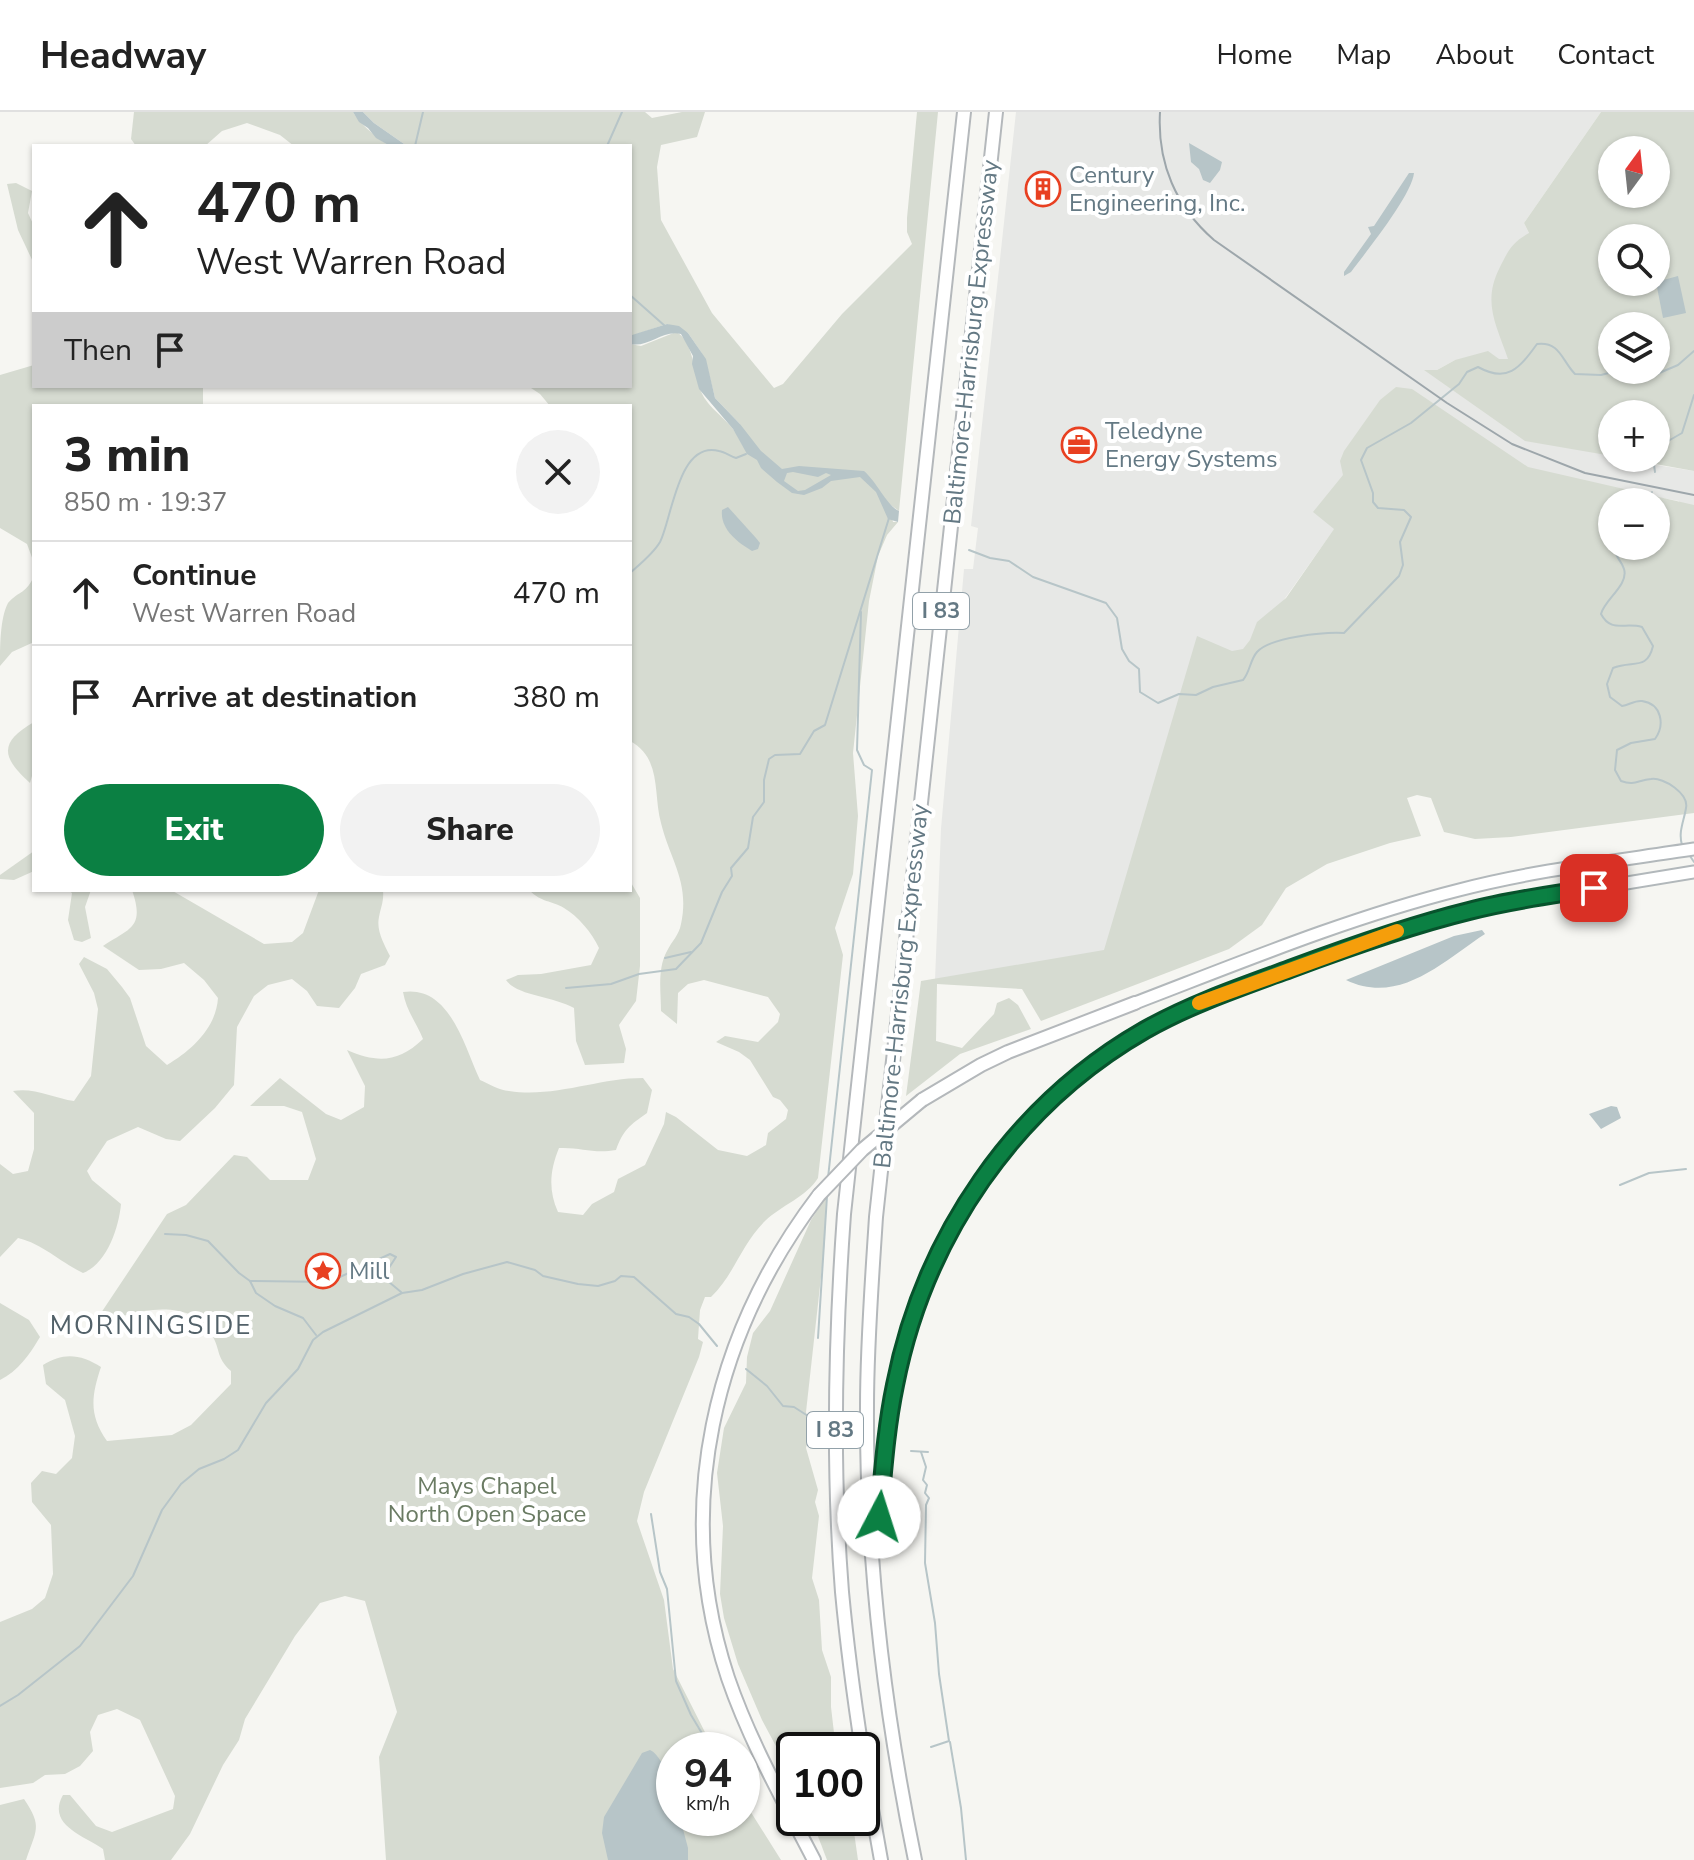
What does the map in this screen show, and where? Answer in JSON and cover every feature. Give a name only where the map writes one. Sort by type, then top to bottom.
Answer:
[{"type":"highway","name":"Baltimore-Harrisburg Expressway","points":[[859,1732],[849,1661],[838,1528],[835,1405],[839,1279],[964,112]]},
{"type":"highway","name":"Baltimore-Harrisburg Expressway","points":[[915,1860],[890,1726],[874,1589],[867,1406],[876,1217],[996,112]]},
{"type":"highway","points":[[814,1860],[752,1737],[728,1676],[708,1589],[703,1503],[715,1412],[731,1353],[764,1278],[799,1221],[862,1150],[922,1100],[956,1078],[1008,1052],[1135,1003]]},
{"type":"highway","points":[[874,1589],[886,1438],[895,1382],[918,1301],[943,1244],[976,1186],[1032,1118],[1095,1062],[1144,1030]]},
{"type":"highway","name":"Baltimore-Harrisburg Expressway","points":[[877,1836],[881,1860]]},
{"type":"main road","points":[[1135,1003],[1330,929],[1418,901],[1504,880],[1694,849]]},
{"type":"main road","points":[[1144,1030],[1212,998],[1423,923],[1511,902],[1694,872]]},
{"type":"shaded area","points":[[353,112],[363,112],[404,144],[386,144],[359,122]]},
{"type":"shaded area","points":[[1016,112],[1601,112],[1524,223],[1529,233],[1508,360],[1455,360],[1437,370],[1426,370],[1598,451],[1598,472],[1670,472],[1670,467],[1694,471],[1694,612],[1679,501],[1670,499],[1670,488],[1606,488],[1533,475],[1314,512],[1335,528],[1230,676],[1123,961],[935,980],[941,829],[964,569],[973,569],[978,528],[971,526]]},
{"type":"shaded area","points":[[1189,143],[1222,162],[1210,183],[1203,180],[1199,169],[1191,162]]},
{"type":"shaded area","points":[[1409,173],[1414,173],[1411,183],[1397,209],[1351,272],[1344,276],[1371,234],[1368,227],[1374,226]]},
{"type":"shaded area","points":[[1678,276],[1686,313],[1670,316],[1670,312],[1662,312],[1659,296],[1670,296],[1670,278]]},
{"type":"shaded area","points":[[667,324],[679,326],[688,333],[706,359],[715,398],[761,451],[782,469],[799,466],[864,471],[899,511],[898,522],[888,519],[876,492],[860,477],[831,481],[804,495],[792,493],[747,454],[733,429],[699,389],[692,364],[693,356],[681,334],[668,334],[632,344],[632,335]],"holes":[[[787,473],[818,477],[826,473],[831,475],[805,490],[798,491],[784,481]]]},
{"type":"shaded area","points":[[728,507],[760,543],[758,549],[752,551],[727,529],[722,510]]},
{"type":"shaded area","points":[[1482,930],[1485,934],[1437,967],[1403,984],[1385,988],[1366,987],[1346,980],[1454,936]]},
{"type":"shaded area","points":[[1611,1106],[1617,1107],[1621,1118],[1601,1129],[1589,1114]]},
{"type":"shaded area","points":[[650,1750],[656,1754],[656,1836],[685,1836],[688,1860],[608,1860],[602,1833],[604,1817],[642,1753]]},
{"type":"green space","points":[[134,112],[353,112],[387,144],[291,144],[280,135],[247,123],[222,131],[207,144],[135,144],[131,139]]},
{"type":"green space","name":"Mays Chapel North Open Space","points":[[363,112],[645,112],[652,118],[682,112],[705,112],[697,137],[661,145],[657,167],[661,220],[712,313],[774,388],[783,384],[842,314],[912,244],[907,232],[907,218],[917,112],[938,112],[899,511],[888,503],[893,522],[898,522],[887,535],[878,556],[869,601],[853,753],[858,816],[853,874],[835,928],[843,955],[818,1178],[765,1221],[719,1288],[711,1297],[705,1297],[700,1310],[698,1339],[703,1342],[699,1357],[644,1492],[637,1521],[664,1600],[673,1669],[705,1732],[656,1732],[656,1836],[760,1836],[760,1827],[781,1860],[386,1860],[379,1757],[397,1712],[365,1601],[345,1596],[320,1603],[295,1636],[245,1719],[239,1740],[223,1765],[190,1834],[171,1860],[105,1860],[103,1849],[70,1828],[60,1814],[63,1795],[70,1795],[96,1826],[112,1832],[173,1809],[175,1796],[140,1720],[117,1709],[98,1715],[90,1732],[93,1751],[80,1766],[65,1774],[45,1775],[33,1783],[0,1788],[0,1622],[32,1609],[45,1598],[53,1574],[51,1525],[32,1502],[31,1483],[42,1471],[56,1474],[72,1458],[75,1436],[65,1400],[46,1384],[43,1365],[72,1356],[101,1367],[94,1406],[97,1423],[107,1441],[172,1435],[191,1425],[231,1384],[231,1371],[214,1339],[194,1316],[155,1310],[91,1328],[167,1214],[186,1205],[234,1155],[247,1157],[270,1180],[308,1180],[316,1159],[302,1112],[284,1106],[250,1106],[280,1078],[326,1114],[341,1120],[364,1107],[365,1086],[347,1050],[378,1059],[405,1053],[414,1047],[423,1039],[403,992],[419,992],[433,998],[444,1008],[461,1035],[480,1080],[498,1088],[543,1092],[643,1078],[652,1090],[647,1113],[628,1128],[616,1150],[559,1148],[551,1180],[555,1204],[558,1212],[583,1215],[592,1204],[614,1192],[618,1179],[645,1165],[664,1124],[666,1112],[718,1150],[747,1156],[766,1145],[768,1133],[786,1119],[788,1110],[773,1097],[750,1060],[716,1042],[725,1036],[758,1042],[778,1022],[780,1014],[768,997],[704,980],[688,984],[678,993],[677,1024],[661,1011],[662,965],[680,928],[683,896],[661,823],[652,767],[640,748],[632,742],[632,404],[548,404],[531,388],[632,388],[632,344],[641,346],[676,332],[689,349],[703,395],[733,429],[743,446],[740,424],[715,398],[706,362],[688,333],[667,324],[632,336],[632,144],[404,144]]},
{"type":"green space","points":[[1601,112],[1694,112],[1694,471],[1670,467],[1670,400],[1598,400],[1598,454],[1525,441],[1424,370],[1437,370],[1455,360],[1488,351],[1499,359],[1508,359],[1495,324],[1492,291],[1509,251],[1529,233],[1524,223]]},
{"type":"green space","points":[[16,183],[32,191],[28,213],[32,222],[32,260],[18,230],[7,184]]},
{"type":"green space","points":[[32,366],[32,388],[203,388],[203,404],[32,404],[32,558],[27,544],[0,528],[0,375]]},
{"type":"green space","points":[[1396,387],[1412,389],[1528,467],[1620,488],[1598,488],[1598,560],[1670,560],[1670,500],[1694,505],[1694,813],[1475,839],[1444,832],[1431,798],[1417,795],[1407,798],[1421,836],[1327,864],[1286,888],[1262,925],[1229,949],[1041,1021],[1022,989],[937,984],[936,1041],[962,1048],[994,1014],[997,1003],[1009,998],[1018,1005],[1031,1029],[960,1054],[906,1096],[921,981],[1104,950],[1197,636],[1232,651],[1243,649],[1257,622],[1286,598],[1334,529],[1313,512],[1343,475],[1340,461],[1380,400]]},
{"type":"green space","points":[[32,579],[32,643],[12,652],[0,666],[5,609]]},
{"type":"green space","points":[[32,723],[30,783],[13,765],[8,750],[15,736]]},
{"type":"green space","points":[[32,852],[32,872],[14,880],[0,879],[0,875]]},
{"type":"green space","points":[[632,884],[640,898],[640,966],[636,1001],[619,1025],[626,1049],[624,1063],[585,1065],[576,1041],[574,1008],[527,993],[506,980],[518,975],[591,965],[599,948],[589,931],[574,916],[559,905],[532,892],[632,892]]},
{"type":"green space","points":[[90,892],[85,907],[91,938],[82,942],[74,940],[68,920],[72,893]]},
{"type":"green space","points":[[133,892],[174,892],[264,944],[292,942],[303,933],[318,892],[383,892],[379,927],[390,956],[385,965],[361,974],[355,988],[339,1008],[317,1006],[307,991],[292,979],[268,985],[254,996],[237,1027],[234,1085],[215,1108],[180,1141],[166,1139],[138,1127],[107,1141],[87,1171],[92,1180],[121,1204],[118,1223],[99,1262],[83,1273],[35,1244],[18,1238],[0,1257],[0,1164],[13,1174],[28,1171],[34,1149],[34,1113],[13,1091],[36,1092],[74,1101],[91,1076],[98,1009],[94,993],[79,964],[84,957],[107,969],[122,987],[130,998],[146,1046],[167,1065],[194,1045],[213,1019],[218,998],[204,980],[184,963],[139,970],[103,946],[132,926],[136,920]]},
{"type":"green space","points":[[826,1197],[825,1241],[806,1412],[810,1429],[806,1448],[818,1490],[815,1502],[819,1516],[812,1578],[819,1600],[822,1650],[831,1677],[834,1732],[776,1732],[776,1746],[738,1664],[724,1618],[720,1594],[723,1526],[717,1473],[724,1428],[746,1383],[747,1357],[753,1333],[770,1311],[811,1220]]},
{"type":"green space","points":[[0,1303],[29,1320],[40,1337],[23,1362],[0,1380]]},
{"type":"green space","points":[[24,1799],[36,1823],[26,1860],[0,1860],[0,1805]]},
{"type":"green space","points":[[818,1836],[855,1836],[858,1860],[827,1860]]},
{"type":"waterway","points":[[415,144],[423,112]]},
{"type":"waterway","points":[[608,144],[622,112]]},
{"type":"waterway","points":[[632,297],[665,326]]},
{"type":"waterway","points":[[969,550],[1009,561],[1033,577],[1106,603],[1117,618],[1122,649],[1129,661],[1139,669],[1140,692],[1158,703],[1179,694],[1196,695],[1213,687],[1243,680],[1257,652],[1273,643],[1312,635],[1344,633],[1399,576],[1403,565],[1400,542],[1411,517],[1404,510],[1378,508],[1373,502],[1373,493],[1361,460],[1367,448],[1411,423],[1459,384],[1467,372],[1478,367],[1497,374],[1512,371],[1537,344],[1556,349],[1575,374],[1598,375]]},
{"type":"waterway","points":[[1670,368],[1694,351]]},
{"type":"waterway","points":[[1670,440],[1682,433],[1694,395]]},
{"type":"waterway","points":[[632,571],[660,542],[679,484],[694,457],[705,451],[721,452],[736,458],[746,454]]},
{"type":"waterway","points":[[566,988],[611,984],[639,974],[676,969],[701,943],[732,876],[731,868],[748,848],[753,817],[764,802],[764,780],[769,759],[775,755],[800,754],[814,731],[825,725],[889,518]]},
{"type":"waterway","points":[[1619,560],[1624,569],[1623,581],[1601,614],[1614,625],[1642,627],[1653,646],[1643,662],[1613,668],[1607,684],[1610,697],[1622,706],[1639,701],[1649,703],[1658,711],[1661,722],[1655,739],[1631,743],[1617,750],[1615,770],[1621,781],[1633,783],[1656,779],[1680,792],[1686,803],[1682,845]]},
{"type":"waterway","points":[[828,1178],[872,770],[864,765],[857,750],[861,612]]},
{"type":"waterway","points":[[1688,853],[1694,862]]},
{"type":"waterway","points":[[665,958],[691,952]]},
{"type":"waterway","points":[[1620,1185],[1649,1173],[1686,1169]]},
{"type":"waterway","points":[[818,1338],[827,1196]]},
{"type":"waterway","points":[[165,1234],[208,1241],[250,1281],[256,1293],[275,1306],[303,1318],[316,1335]]},
{"type":"waterway","points":[[250,1281],[329,1282],[390,1254],[396,1257],[383,1277],[401,1292]]},
{"type":"waterway","points":[[0,1706],[80,1646],[133,1576],[162,1510],[181,1484],[199,1469],[238,1450],[266,1403],[298,1369],[313,1340],[323,1332],[402,1293],[422,1290],[507,1262],[535,1270],[543,1276],[578,1284],[598,1286],[621,1276],[634,1277],[676,1314],[689,1317],[699,1324],[717,1346]]},
{"type":"waterway","points":[[746,1369],[767,1386],[783,1406],[794,1407],[808,1416]]},
{"type":"waterway","points":[[911,1451],[928,1452]]},
{"type":"waterway","points":[[921,1452],[926,1467],[923,1480],[927,1485],[925,1493],[929,1498],[926,1505],[925,1563],[949,1741],[931,1747]]},
{"type":"waterway","points":[[651,1514],[660,1572],[667,1589],[676,1681],[701,1732]]},
{"type":"waterway","points":[[950,1742],[966,1860]]},
{"type":"tram line","points":[[1160,112],[1162,149],[1172,183],[1189,213],[1214,240],[1447,403],[1512,444],[1585,473],[1694,495]]},
{"type":"slow traffic","points":[[1199,1003],[1397,931]]},
{"type":"place","name":"Century Engineering, Inc.","points":[[1043,189]]},
{"type":"place","name":"Teledyne Energy Systems","points":[[1079,445]]},
{"type":"place","name":"Mill","points":[[323,1271]]},
{"type":"district","name":"MORNINGSIDE","points":[[151,1325]]},
{"type":"route","points":[[879,1517],[895,1382],[908,1332],[929,1273],[958,1215],[995,1160],[1065,1087],[1119,1045],[1166,1018],[1212,998],[1447,916],[1594,888]]}]
